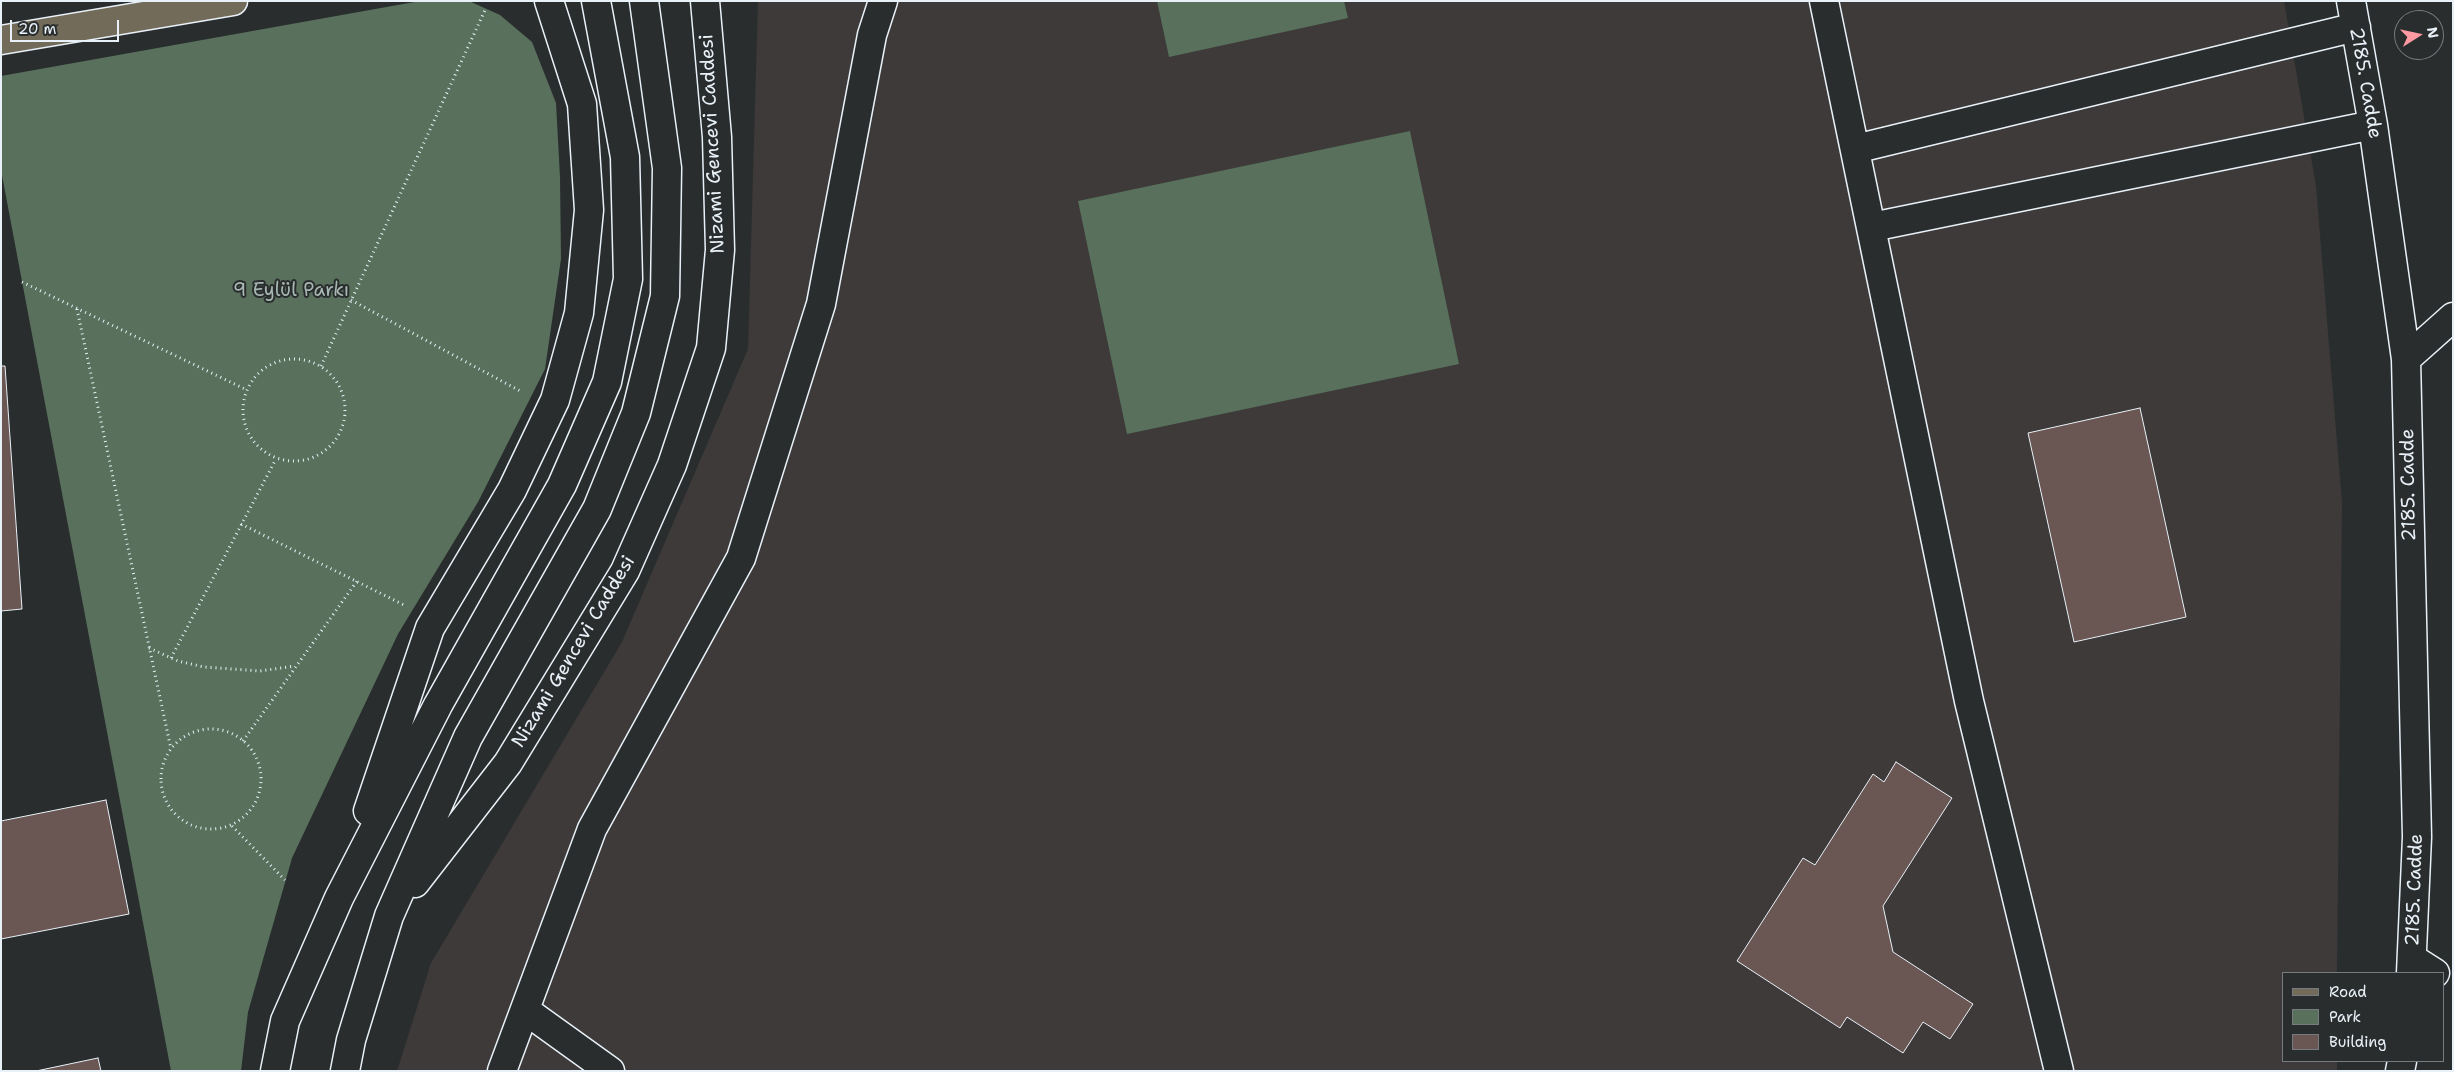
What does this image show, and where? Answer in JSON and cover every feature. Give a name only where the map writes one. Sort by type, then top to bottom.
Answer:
[{"type":"main road","points":[[1,40],[233,1]]},
{"type":"street","points":[[339,898],[430,628],[512,490],[551,408],[579,313],[589,210],[582,104],[549,1]]},
{"type":"street","points":[[276,1071],[285,1021],[339,898],[438,705],[562,485],[608,382],[628,279],[625,157],[596,1]]},
{"type":"street","name":"Nizami Gencevi Caddesi","points":[[345,1071],[351,1040],[389,916],[468,737],[597,508],[636,413],[664,296],[667,168],[644,1]]},
{"type":"street","name":"Nizami Gencevi Caddesi","points":[[389,916],[508,763],[626,571],[672,465],[711,348],[720,250],[716,137],[705,1]]},
{"type":"street","points":[[502,1071],[592,829],[742,558],[821,304],[872,35],[882,1]]},
{"type":"street","points":[[1824,1],[1969,701],[2058,1071]]},
{"type":"street","points":[[1856,149],[2353,14]]},
{"type":"street","name":"2185. Cadde","points":[[2353,14],[2373,125],[2406,359],[2420,968]]},
{"type":"street","points":[[1872,227],[2373,125]]},
{"type":"street","points":[[2406,359],[2453,316]]},
{"type":"street","points":[[525,1010],[610,1071]]},
{"type":"path","points":[[321,366],[486,8]]},
{"type":"path","points":[[22,282],[247,390]]},
{"type":"path","points":[[351,300],[551,408]]},
{"type":"path","points":[[77,309],[171,749]]},
{"type":"path","points":[[287,359],[304,360],[321,366],[334,377],[343,393],[346,410],[343,428],[335,442],[316,457],[292,462],[276,459],[262,450],[251,438],[244,423],[243,406],[247,390],[256,375],[270,365],[287,359]]},
{"type":"path","points":[[171,658],[276,459]]},
{"type":"path","points":[[241,524],[434,620]]},
{"type":"path","points":[[243,741],[357,581]]},
{"type":"path","points":[[149,648],[171,658],[204,667],[260,671],[296,666]]},
{"type":"path","points":[[213,729],[229,732],[243,741],[253,753],[260,769],[260,786],[256,802],[245,816],[232,826],[215,830],[198,828],[182,822],[170,810],[163,795],[160,779],[163,763],[171,749],[182,737],[197,731],[213,729]]},
{"type":"path","points":[[232,826],[285,880]]},
{"type":"shaded area","points":[[758,1],[2284,1],[2316,186],[2342,503],[2337,972],[2282,972],[2282,1062],[2337,1062],[2337,1071],[397,1071],[431,963],[622,642],[748,349]]},
{"type":"green space","name":"9 Eylül Parkı","points":[[420,1],[469,1],[500,15],[532,42],[556,103],[560,177],[561,259],[545,369],[478,502],[398,634],[292,858],[248,1012],[241,1071],[171,1071],[1,170],[1,76]]},
{"type":"green space","points":[[1157,1],[1344,1],[1348,18],[1169,57]]},
{"type":"green space","points":[[1410,131],[1459,364],[1127,434],[1078,201]]},
{"type":"building","points":[[1,366],[5,366],[22,609],[1,611]]},
{"type":"building","points":[[2140,408],[2186,617],[2074,642],[2028,433]]},
{"type":"building","points":[[1896,762],[1952,798],[1883,906],[1893,952],[1973,1004],[1950,1039],[1923,1022],[1903,1053],[1847,1017],[1840,1028],[1737,961],[1803,858],[1815,865],[1873,774],[1884,782]]},
{"type":"building","points":[[106,800],[129,914],[1,939],[1,821]]},
{"type":"building","points":[[98,1058],[101,1071],[36,1071]]}]
